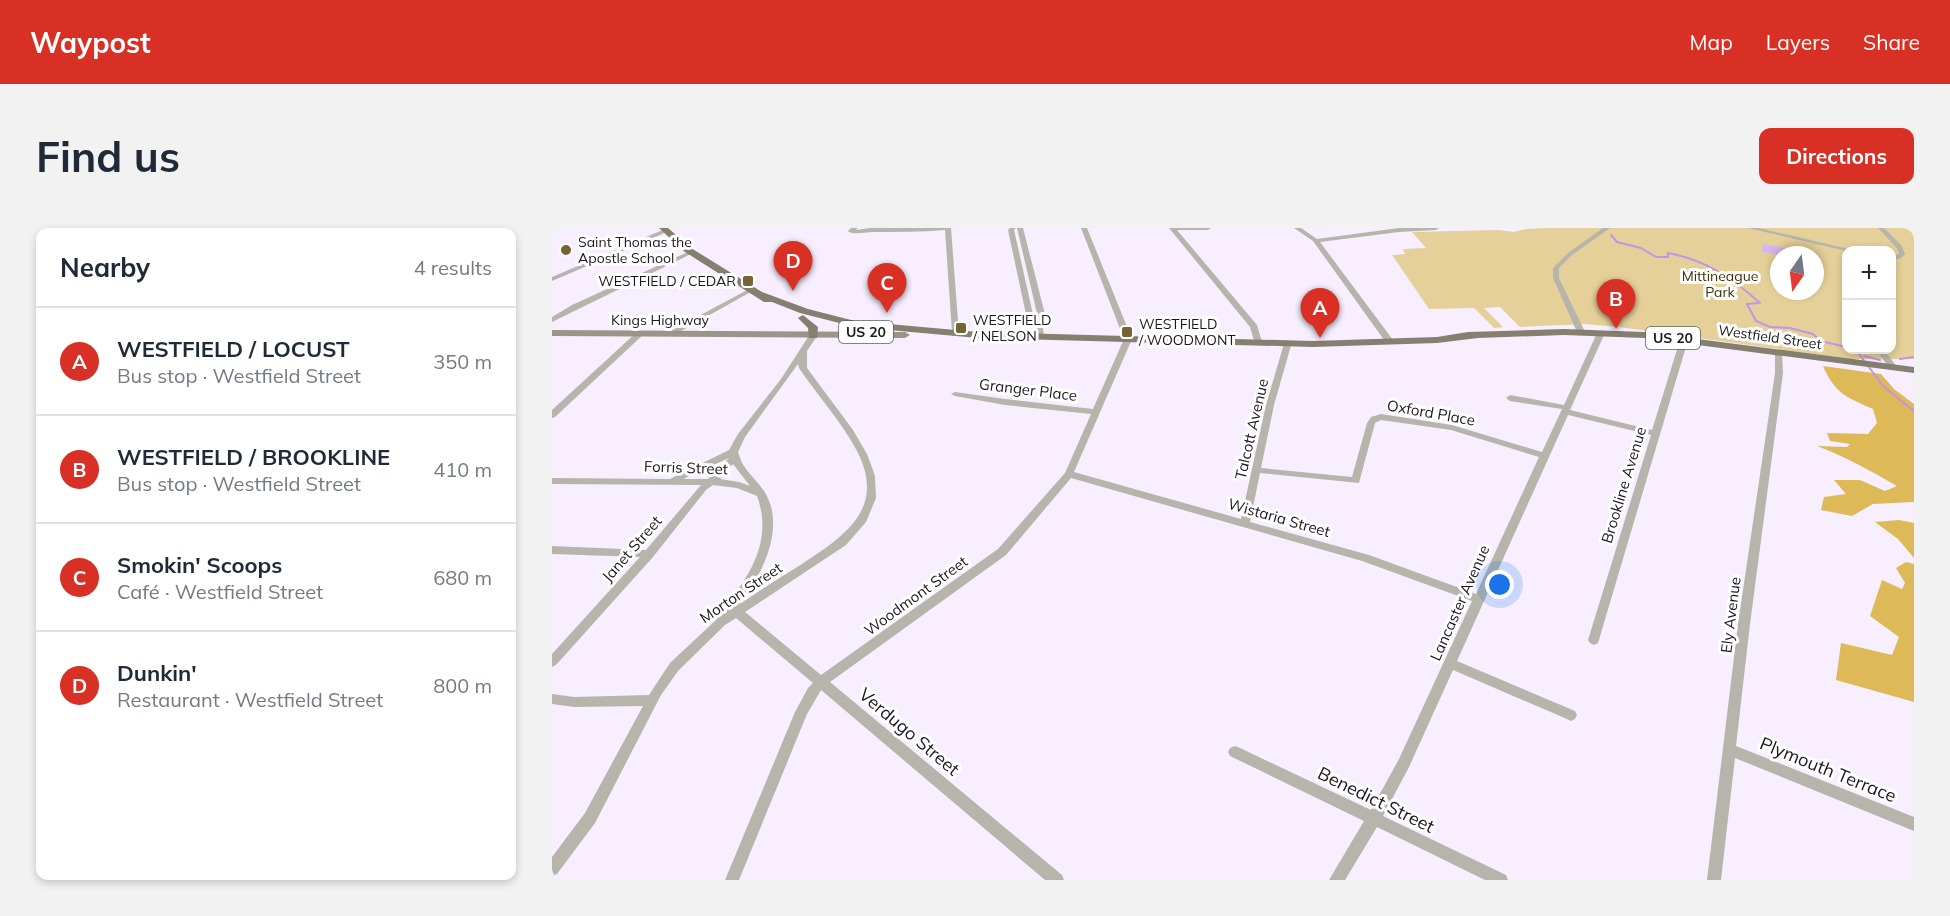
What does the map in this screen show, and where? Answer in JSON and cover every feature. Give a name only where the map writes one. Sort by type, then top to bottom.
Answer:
[{"type":"main road","name":"Westfield Street","points":[[664,230],[692,252],[781,309],[803,318],[853,330],[962,338],[1040,332],[1128,339],[1313,344],[1581,332],[1684,340],[1914,370]]},
{"type":"main road","name":"Westfield Street","points":[[757,292],[804,311],[855,324],[978,335]]},
{"type":"main road","points":[[803,318],[812,324],[814,334]]},
{"type":"main road","name":"Kings Highway","points":[[814,334],[853,330]]},
{"type":"main road","name":"Kings Highway","points":[[552,333],[905,335]]},
{"type":"street","points":[[855,228],[852,232],[867,229],[903,232],[946,228],[956,332]]},
{"type":"street","points":[[1013,228],[1011,230],[1032,324],[1040,332],[1043,322],[1020,228]]},
{"type":"street","points":[[1084,228],[1128,339]]},
{"type":"street","points":[[1172,228],[1208,228]]},
{"type":"street","points":[[1172,228],[1254,327],[1258,342]]},
{"type":"street","points":[[1297,228],[1316,241],[1388,339]]},
{"type":"street","points":[[1316,241],[1399,230],[1436,228]]},
{"type":"street","points":[[1581,332],[1556,278],[1556,268],[1570,254],[1606,228]]},
{"type":"street","points":[[1751,228],[1842,248]]},
{"type":"street","points":[[1881,228],[1899,247],[1902,254],[1896,257]]},
{"type":"street","points":[[552,279],[664,230]]},
{"type":"street","points":[[552,320],[692,252]]},
{"type":"street","points":[[1017,258],[1028,257]]},
{"type":"street","points":[[1025,290],[1035,289]]},
{"type":"street","points":[[671,333],[757,292]]},
{"type":"street","points":[[552,415],[641,333]]},
{"type":"street","name":"Lancaster Avenue","points":[[1336,880],[1374,819],[1404,763],[1601,333]]},
{"type":"street","name":"Janet Street","points":[[552,662],[649,554],[709,482],[718,476],[734,454],[741,436],[804,352],[814,334]]},
{"type":"street","name":"Woodmont Street","points":[[732,880],[801,712],[812,692],[821,682],[1002,552],[1069,474],[1128,339]]},
{"type":"street","name":"Brookline Avenue","points":[[1594,640],[1684,340]]},
{"type":"street","name":"Talcott Avenue","points":[[1245,524],[1288,342]]},
{"type":"street","name":"Morton Street","points":[[552,868],[590,818],[653,700],[674,667],[704,636],[842,542],[862,521],[872,503],[873,488],[867,463],[803,368],[804,352]]},
{"type":"street","name":"Ely Avenue","points":[[1714,880],[1744,624],[1779,373],[1778,354]]},
{"type":"street","points":[[1883,354],[1894,369]]},
{"type":"street","name":"Granger Place","points":[[955,394],[1097,412]]},
{"type":"street","points":[[1510,398],[1567,410],[1656,434]]},
{"type":"street","name":"Oxford Place","points":[[1256,470],[1356,481],[1371,423],[1377,417],[1398,418],[1461,430],[1545,456]]},
{"type":"street","points":[[669,481],[734,454],[740,468],[761,494],[766,504],[768,520],[764,548],[756,569],[740,597],[704,636]]},
{"type":"street","name":"Wistaria Street","points":[[1069,474],[1365,558],[1478,599]]},
{"type":"street","name":"Forris Street","points":[[552,481],[709,482],[739,485],[761,494]]},
{"type":"street","points":[[552,550],[649,554]]},
{"type":"street","name":"Verdugo Street","points":[[737,612],[1057,880]]},
{"type":"street","points":[[1450,663],[1571,715]]},
{"type":"street","points":[[552,699],[574,702],[653,700]]},
{"type":"street","name":"Plymouth Terrace","points":[[1730,749],[1914,824]]},
{"type":"street","name":"Benedict Street","points":[[1234,752],[1501,880]]},
{"type":"green space","name":"Mittineague Park","points":[[1548,228],[1914,228],[1914,359],[1850,359],[1585,324],[1520,327],[1500,307],[1484,308],[1503,327],[1494,328],[1474,308],[1429,309],[1392,255],[1405,254],[1403,249],[1426,248],[1412,232],[1499,230],[1513,232]]},
{"type":"shaded area","points":[[1823,366],[1881,374],[1894,389],[1914,404],[1914,502],[1873,504],[1852,516],[1821,510],[1824,497],[1846,494],[1834,480],[1860,480],[1885,491],[1897,486],[1817,446],[1847,447],[1850,444],[1830,441],[1827,433],[1868,434],[1877,423],[1873,409],[1843,394],[1832,383]]},
{"type":"shaded area","points":[[1899,520],[1914,523],[1914,558],[1898,539],[1875,522]]},
{"type":"shaded area","points":[[1906,562],[1914,564],[1914,702],[1836,680],[1841,643],[1892,655],[1899,637],[1870,616],[1882,580],[1902,589],[1905,583],[1896,568]]},
{"type":"building","points":[[1763,244],[1774,246],[1770,246],[1770,253],[1762,252]]},
{"type":"waterway","points":[[1611,235],[1617,242],[1641,248],[1656,257],[1668,257],[1668,253],[1682,256],[1718,271],[1760,303],[1747,304],[1756,321],[1770,327],[1790,328],[1813,334],[1821,341],[1842,346]]},
{"type":"waterway","points":[[1859,354],[1884,387],[1914,411]]},
{"type":"waterway","points":[[1864,356],[1880,360]]},
{"type":"waterway","points":[[1900,359],[1914,357]]},
{"type":"place","name":"Saint Thomas the Apostle School","points":[[566,250]]},
{"type":"place","name":"WESTFIELD / CEDAR","points":[[748,281]]},
{"type":"place","name":"Dunkin'","points":[[793,291]]},
{"type":"place","name":"Smokin' Scoops","points":[[887,313]]},
{"type":"place","name":"WESTFIELD / NELSON","points":[[961,328]]},
{"type":"place","name":"WESTFIELD / BROOKLINE","points":[[1616,329]]},
{"type":"place","name":"WESTFIELD / WOODMONT","points":[[1127,332]]},
{"type":"place","name":"WESTFIELD / LOCUST","points":[[1320,338]]}]
